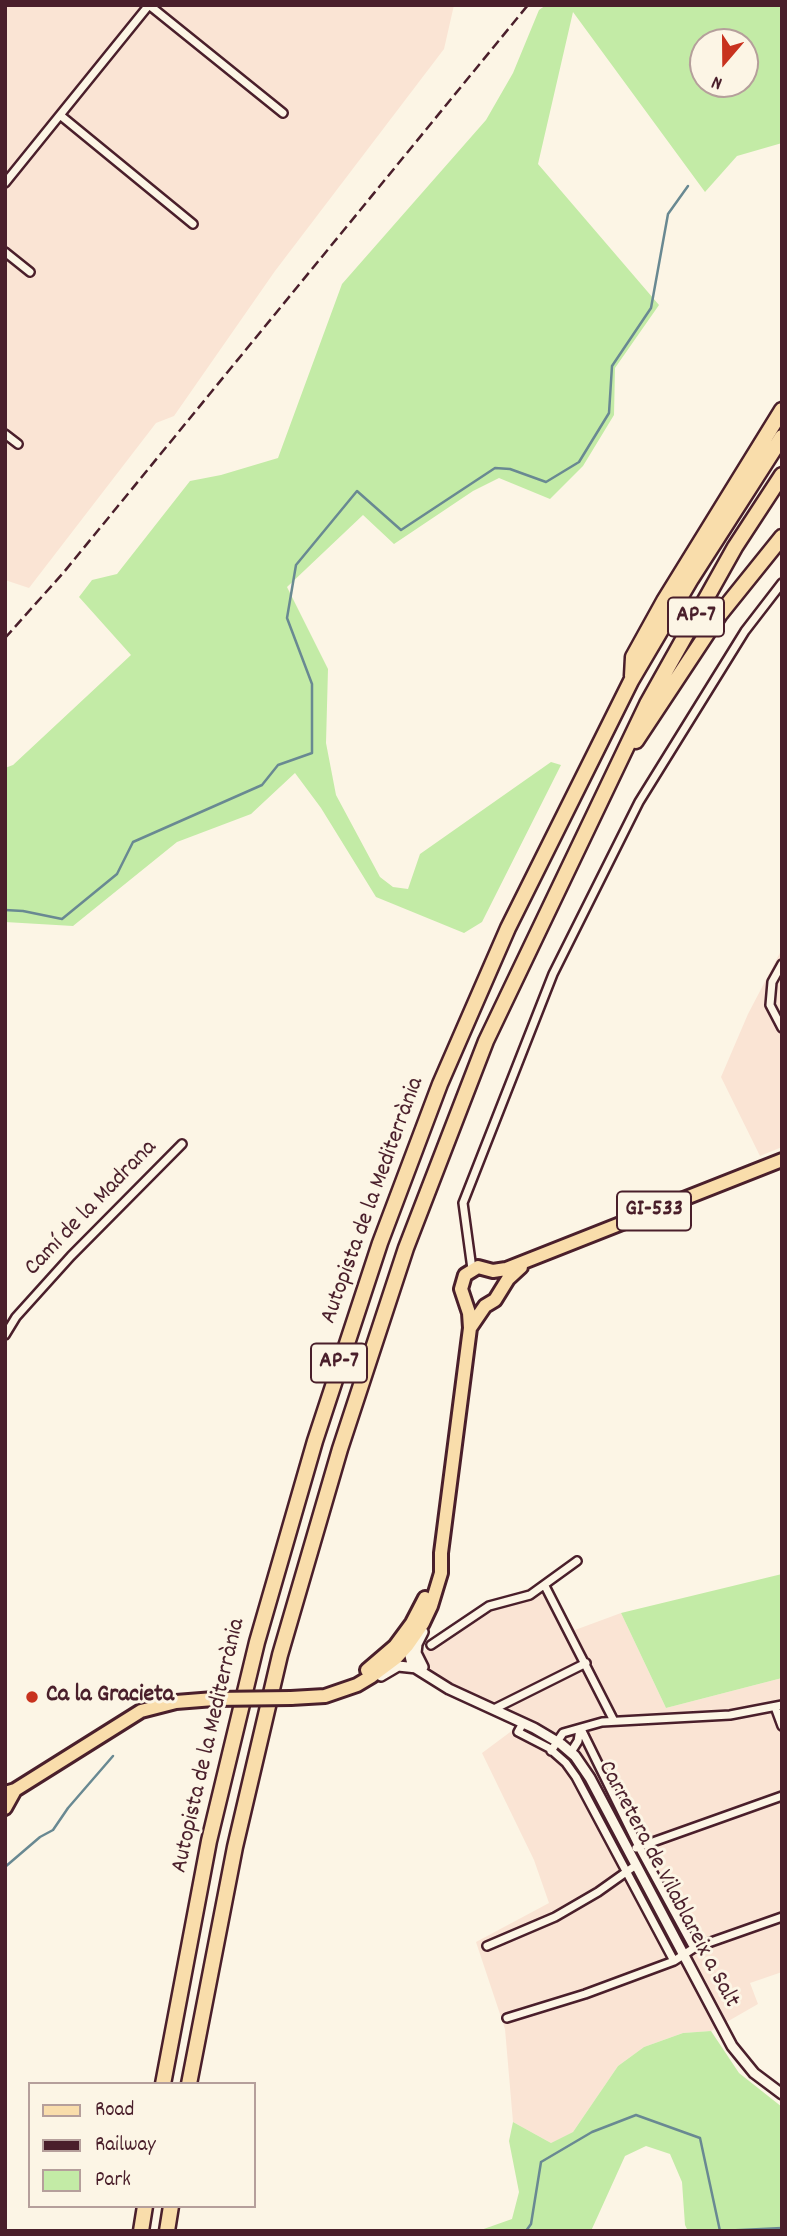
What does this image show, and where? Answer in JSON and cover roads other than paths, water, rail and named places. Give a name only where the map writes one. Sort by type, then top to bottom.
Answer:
[{"type":"highway","points":[[631,681],[633,657],[664,601],[782,410]]},
{"type":"highway","name":"Autopista de la Mediterrània","points":[[163,2082],[209,1841],[257,1642],[304,1476],[352,1327],[414,1152],[480,988],[631,681],[691,579],[782,437]]},
{"type":"highway","name":"Autopista de la Mediterrània","points":[[189,2082],[235,1847],[280,1655],[375,1338],[435,1170],[486,1041],[647,704],[735,547],[782,475]]},
{"type":"highway","points":[[618,764],[643,733],[720,614],[782,537]]},
{"type":"highway","points":[[141,2231],[145,2208]]},
{"type":"highway","points":[[167,2231],[171,2208]]},
{"type":"main road","name":"GI-533","points":[[5,1808],[10,1792],[141,1711],[176,1702],[325,1696],[357,1685],[396,1658],[423,1623],[439,1581],[470,1328],[461,1284],[465,1275],[472,1269],[506,1269],[527,1262],[782,1160]]},
{"type":"main road","name":"GI-533","points":[[470,1328],[485,1306],[495,1300],[527,1262]]},
{"type":"main road","points":[[493,1270],[499,1279],[500,1291]]},
{"type":"main road","points":[[465,1298],[474,1305],[485,1306]]},
{"type":"main road","name":"GI-533","points":[[297,1698],[342,1684],[376,1664],[404,1635],[427,1594],[441,1553]]},
{"type":"street","points":[[5,183],[149,5],[283,113]]},
{"type":"street","points":[[60,115],[193,224]]},
{"type":"street","points":[[5,253],[30,272]]},
{"type":"street","points":[[5,434],[18,444]]},
{"type":"street","points":[[472,1269],[463,1203],[553,974],[639,802],[746,631],[782,583]]},
{"type":"street","points":[[782,964],[772,982],[770,1005],[782,1028]]},
{"type":"street","name":"Camí de la Madrana","points":[[5,1335],[16,1317],[71,1256],[182,1144]]},
{"type":"street","points":[[431,1645],[489,1606],[530,1595],[577,1561]]},
{"type":"street","points":[[428,1675],[418,1661],[417,1644],[436,1605],[439,1581]]},
{"type":"street","points":[[545,1586],[614,1721]]},
{"type":"street","points":[[417,1668],[411,1660],[408,1638],[426,1605],[427,1594]]},
{"type":"street","points":[[494,1709],[586,1663]]},
{"type":"street","points":[[325,1696],[340,1695],[361,1688],[398,1666],[417,1668]]},
{"type":"street","name":"Carretera de Vilablareix a Salt","points":[[417,1668],[449,1689],[542,1732],[571,1752],[590,1778],[732,2046],[754,2073],[782,2094]]},
{"type":"street","points":[[542,1732],[581,1729],[602,1722],[730,1715],[778,1706],[782,1726]]},
{"type":"street","points":[[523,1723],[518,1732],[551,1751],[566,1763],[576,1777],[674,1961]]},
{"type":"street","points":[[571,1752],[581,1729]]},
{"type":"street","points":[[581,1729],[639,1847],[694,1948]]},
{"type":"street","points":[[551,1751],[563,1732]]},
{"type":"street","points":[[629,1852],[782,1796]]},
{"type":"street","points":[[487,1946],[555,1917],[636,1865]]},
{"type":"street","points":[[508,2018],[674,1961],[694,1948],[782,1917]]},
{"type":"waterway","points":[[5,910],[62,919],[117,874],[133,842],[262,785],[278,765],[312,753],[312,684],[287,618],[296,565],[357,491],[401,530],[495,468],[510,469],[546,482],[579,462],[609,413],[612,366],[651,308],[668,214],[688,186]]},
{"type":"waterway","points":[[5,1867],[40,1837],[53,1830],[68,1808],[113,1756]]},
{"type":"waterway","points":[[526,2231],[531,2224],[541,2162],[592,2132],[636,2115],[700,2138],[720,2231],[782,2228]]},
{"type":"railway","points":[[5,638],[64,572],[528,5]]},
{"type":"place","name":"Ca la Gracieta","points":[[32,1697]]}]
